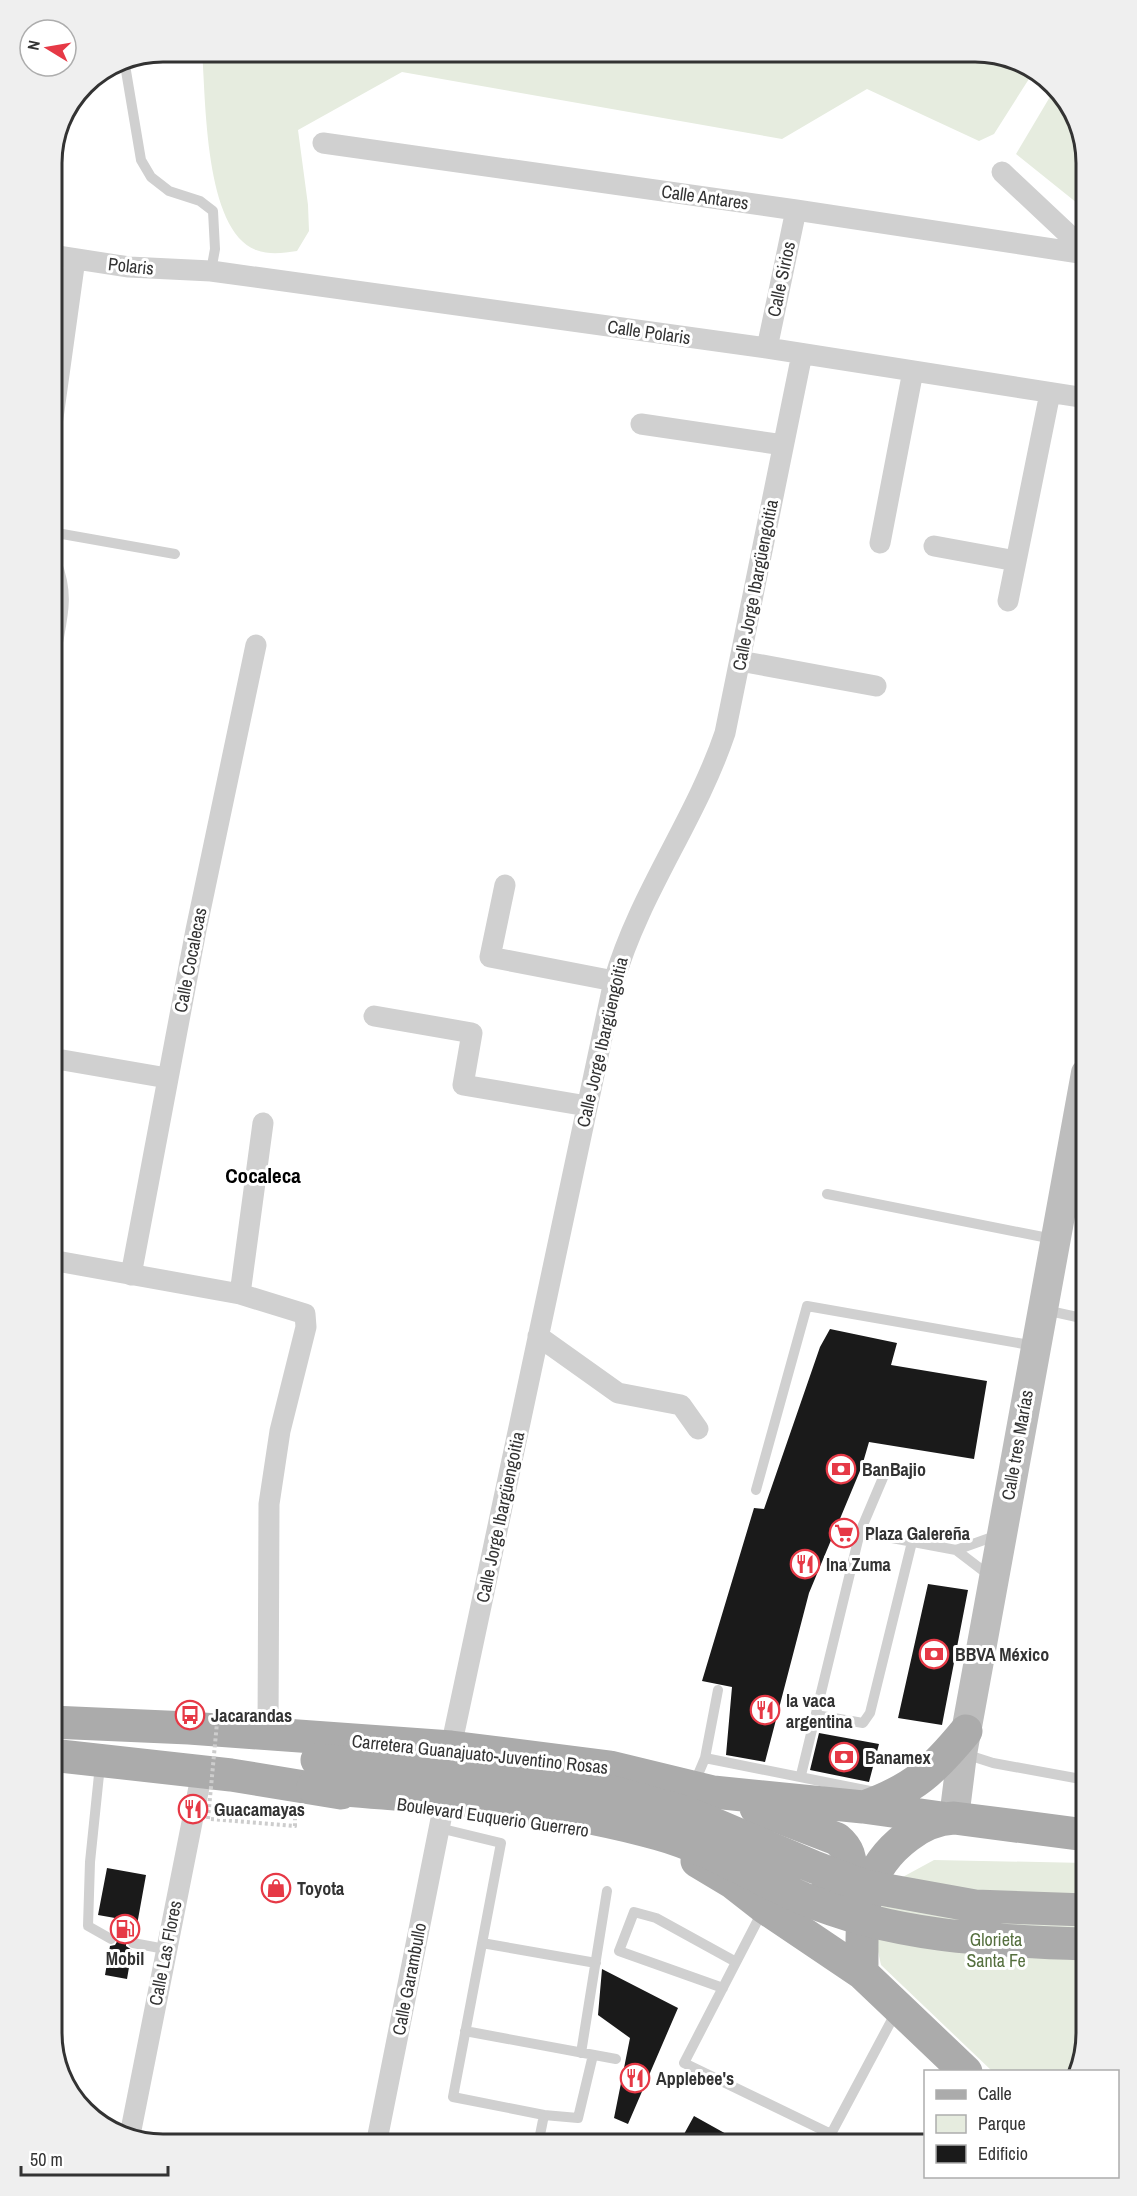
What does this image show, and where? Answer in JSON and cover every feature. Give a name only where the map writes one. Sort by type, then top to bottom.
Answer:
[{"type":"main road","name":"Calle tres Marías","points":[[948,1818],[964,1742],[1076,1125]]},
{"type":"main road","name":"Carretera Guanajuato-Juventino Rosas","points":[[62,1723],[451,1747],[610,1767],[703,1790],[1076,1834]]},
{"type":"main road","points":[[121,1727],[158,1743],[315,1774],[545,1808],[609,1821],[678,1840],[737,1865],[802,1898],[849,1915],[896,1927],[970,1940],[1076,1944]]},
{"type":"main road","points":[[863,1807],[895,1796],[917,1782],[964,1742]]},
{"type":"main road","name":"Boulevard Euquerio Guerrero","points":[[62,1756],[202,1772],[315,1774],[441,1821],[596,1830],[658,1847],[700,1862],[862,1973],[964,2070]]},
{"type":"main road","points":[[315,1774],[549,1780],[616,1793],[688,1813],[864,1886],[975,1906],[1076,1910]]},
{"type":"main road","points":[[658,1847],[697,1851],[771,1884],[811,1897],[836,1891],[844,1883],[850,1869],[851,1857],[847,1847],[837,1839],[703,1790]]},
{"type":"main road","points":[[862,1973],[862,1917],[873,1876],[891,1849],[919,1827],[948,1818]]},
{"type":"street","name":"Calle Antares","points":[[323,143],[1076,252]]},
{"type":"street","name":"Calle Antares","points":[[1002,172],[1076,243]]},
{"type":"street","name":"Calle Sirios","points":[[767,348],[796,210]]},
{"type":"street","name":"Polaris","points":[[62,257],[169,270],[211,271]]},
{"type":"street","points":[[62,339],[75,259]]},
{"type":"street","name":"Calle Polaris","points":[[211,271],[767,348],[1076,397]]},
{"type":"street","name":"Calle Jorge Ibargüengoitia","points":[[451,1747],[614,981],[624,948],[713,770],[725,733],[802,354]]},
{"type":"street","points":[[880,543],[913,371]]},
{"type":"street","points":[[1008,601],[1050,393]]},
{"type":"street","points":[[641,424],[783,445]]},
{"type":"street","points":[[934,546],[1016,561]]},
{"type":"street","name":"Calle Cocalecas","points":[[131,1275],[167,1078],[256,645]]},
{"type":"street","points":[[740,661],[876,686]]},
{"type":"street","points":[[505,885],[490,957],[614,981]]},
{"type":"street","points":[[374,1016],[472,1033],[463,1085],[587,1106]]},
{"type":"street","points":[[62,1060],[167,1078]]},
{"type":"street","points":[[240,1294],[263,1123]]},
{"type":"street","points":[[62,1262],[240,1294],[305,1314],[306,1327],[280,1431],[269,1504],[268,1734]]},
{"type":"street","points":[[538,1336],[618,1393],[681,1405],[698,1429]]},
{"type":"street","name":"Calle Las Flores","points":[[131,2129],[165,1949],[202,1813],[202,1772]]},
{"type":"street","name":"Calle Garambullo","points":[[378,2134],[441,1821]]},
{"type":"lane","points":[[126,68],[141,160],[151,177],[169,191],[200,201],[213,211],[215,249],[211,271]]},
{"type":"lane","points":[[62,534],[175,554]]},
{"type":"lane","points":[[826,1194],[1054,1239]]},
{"type":"lane","points":[[756,1490],[807,1306],[1035,1346]]},
{"type":"lane","points":[[1041,1309],[1076,1317]]},
{"type":"lane","points":[[801,1775],[860,1532],[885,1473]]},
{"type":"lane","points":[[860,1532],[956,1550],[993,1578]]},
{"type":"lane","points":[[956,1550],[1001,1534]]},
{"type":"lane","points":[[816,1715],[862,1723],[870,1713],[912,1542]]},
{"type":"lane","points":[[703,1790],[705,1758],[718,1690]]},
{"type":"lane","points":[[964,1742],[993,1763],[1076,1778]]},
{"type":"lane","points":[[705,1758],[801,1775],[895,1796]]},
{"type":"lane","points":[[100,1760],[90,1862],[88,1926],[111,1939]]},
{"type":"lane","points":[[441,1821],[501,1843],[453,2097],[544,2115],[578,2118],[593,2055]]},
{"type":"lane","points":[[581,2053],[607,1891]]},
{"type":"lane","points":[[764,1907],[684,2063],[831,2133],[898,2009]]},
{"type":"lane","points":[[723,1988],[618,1951],[634,1912],[656,1918],[736,1962]]},
{"type":"lane","points":[[482,1942],[596,1963]]},
{"type":"lane","points":[[133,1943],[165,1949]]},
{"type":"lane","points":[[465,2031],[616,2059]]},
{"type":"lane","points":[[540,2134],[544,2115]]},
{"type":"path","points":[[202,1813],[218,1712]]},
{"type":"path","points":[[202,1813],[296,1817],[295,1826],[202,1813]]},
{"type":"green space","points":[[203,62],[981,62],[1007,67],[1030,78],[994,134],[979,141],[867,89],[782,139],[402,72],[298,130],[308,205],[309,231],[297,251],[282,253],[256,250],[239,238],[226,217],[217,191],[207,130]]},
{"type":"green space","points":[[1050,96],[1062,112],[1074,143],[1076,202],[1016,154]]},
{"type":"green space","name":"Glorieta Santa Fe","points":[[934,1860],[1076,1863],[1076,2033],[1068,2070],[991,2070],[881,1965],[874,1933],[888,1885]]},
{"type":"building","points":[[830,1329],[897,1343],[891,1365],[987,1381],[974,1459],[869,1442],[862,1466],[809,1593],[765,1762],[726,1755],[732,1687],[702,1681],[754,1508],[764,1509],[820,1347]]},
{"type":"building","name":"BBVA México","points":[[928,1584],[968,1590],[942,1725],[898,1718]]},
{"type":"building","name":"Banamex","points":[[819,1733],[879,1744],[869,1782],[810,1770]]},
{"type":"building","name":"Mobil","points":[[107,1868],[146,1875],[135,1936],[126,1941],[126,1946],[132,1950],[127,1979],[105,1975],[110,1946],[115,1945],[118,1940],[113,1931],[115,1918],[98,1915]]},
{"type":"building","name":"Applebee's","points":[[602,1969],[678,2008],[628,2124],[614,2118],[630,2038],[598,2015]]},
{"type":"building","points":[[694,2116],[726,2134],[684,2134]]},
{"type":"place","name":"BanBajio","points":[[841,1469]]},
{"type":"place","name":"Plaza Galereña","points":[[844,1533]]},
{"type":"place","name":"Ina Zuma","points":[[805,1564]]},
{"type":"place","name":"BBVA México","points":[[934,1654]]},
{"type":"place","name":"la vaca argentina","points":[[765,1710]]},
{"type":"place","name":"Jacarandas","points":[[190,1715]]},
{"type":"place","name":"Banamex","points":[[844,1757]]},
{"type":"place","name":"Guacamayas","points":[[193,1809]]},
{"type":"place","name":"Toyota","points":[[276,1888]]},
{"type":"place","name":"Mobil","points":[[125,1929]]},
{"type":"place","name":"Applebee's","points":[[635,2078]]},
{"type":"district","name":"Cocaleca","points":[[263,1175]]}]
